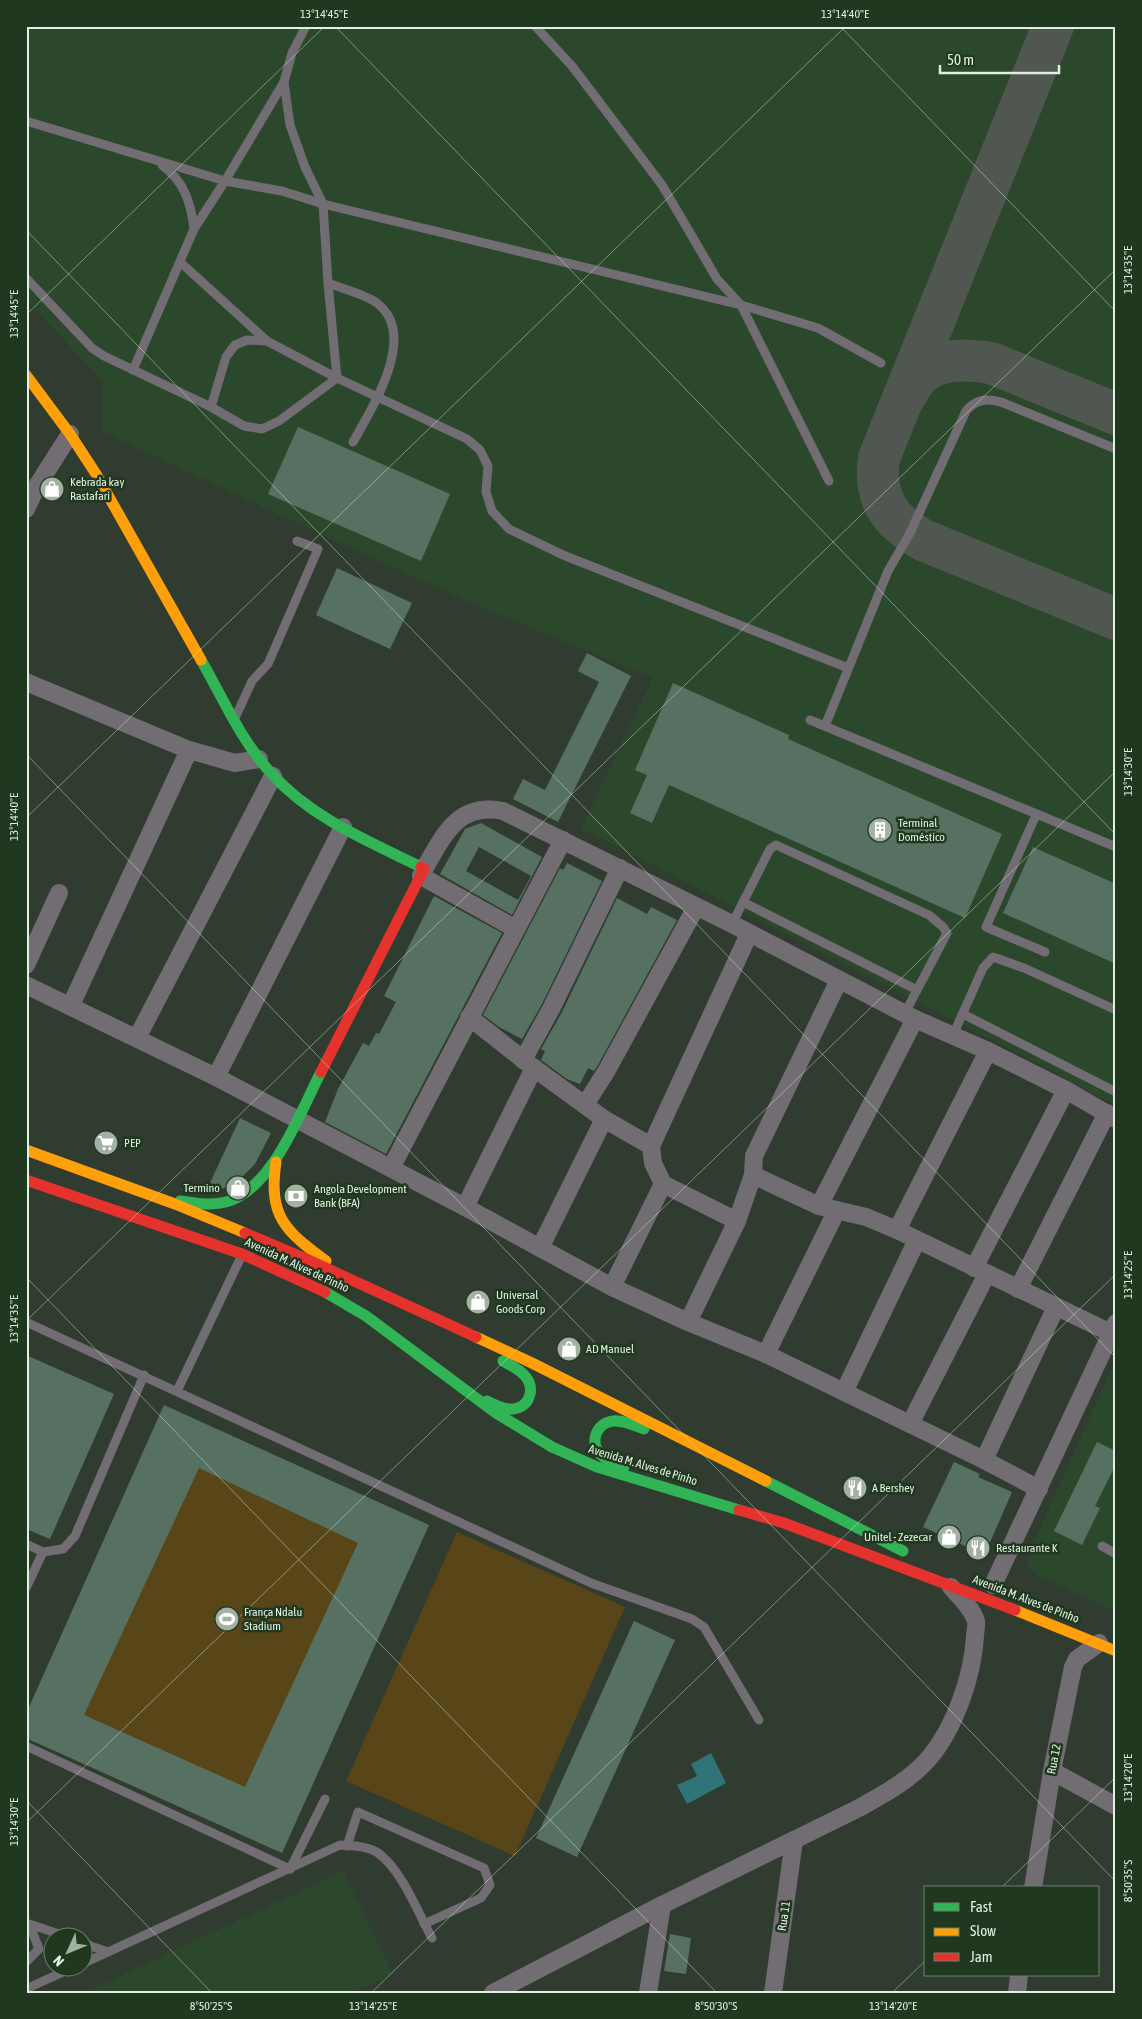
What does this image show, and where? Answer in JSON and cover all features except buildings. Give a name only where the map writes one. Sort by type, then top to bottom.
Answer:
[{"type":"main road","points":[[26,375],[70,434],[96,474],[234,720],[259,759],[273,776],[314,810],[422,872],[297,1120],[276,1160],[259,1183],[245,1195],[212,1205],[193,1203],[137,1190]]},
{"type":"main road","name":"Avenida M. Alves de Pinho","points":[[26,1150],[137,1190],[248,1234],[364,1286],[532,1364],[917,1558]]},
{"type":"main road","points":[[276,1160],[272,1181],[274,1202],[281,1220],[294,1236],[309,1249],[364,1286]]},
{"type":"main road","name":"Avenida M. Alves de Pinho","points":[[26,1180],[242,1254],[337,1298],[412,1349],[496,1413],[552,1447],[596,1466],[784,1523],[998,1602],[1116,1651]]},
{"type":"main road","points":[[412,1349],[495,1406],[511,1410],[519,1408],[530,1397],[531,1388],[527,1379],[520,1371],[426,1316]]},
{"type":"main road","points":[[710,1500],[608,1460],[598,1453],[594,1442],[596,1432],[602,1425],[610,1422],[630,1424],[731,1465]]},
{"type":"street","points":[[26,509],[37,486],[70,434]]},
{"type":"street","points":[[26,682],[189,750],[235,763],[259,759]]},
{"type":"street","points":[[71,1005],[189,750]]},
{"type":"street","points":[[137,1038],[273,776]]},
{"type":"street","points":[[516,929],[422,872],[445,833],[457,820],[467,814],[491,809],[503,811],[732,924],[910,1016],[988,1051],[1066,1090],[1112,1116],[1018,1289]]},
{"type":"street","points":[[216,1077],[343,828]]},
{"type":"street","points":[[391,1168],[563,840]]},
{"type":"street","points":[[465,1207],[551,1010],[620,868]]},
{"type":"street","points":[[26,965],[59,893]]},
{"type":"street","points":[[585,1105],[607,1070],[696,906]]},
{"type":"street","points":[[737,1221],[663,1184],[653,1162],[651,1146],[749,934]]},
{"type":"street","points":[[688,1322],[737,1221],[753,1175],[754,1156],[839,980]]},
{"type":"street","points":[[26,985],[71,1005],[216,1077],[465,1207],[612,1287],[688,1322],[766,1354],[984,1460],[1038,1489]]},
{"type":"street","points":[[819,1206],[910,1016]]},
{"type":"street","points":[[469,1017],[528,1064],[604,1119],[651,1146]]},
{"type":"street","points":[[897,1230],[988,1051]]},
{"type":"street","points":[[910,1424],[1066,1090]]},
{"type":"street","points":[[540,1248],[604,1119]]},
{"type":"street","points":[[753,1175],[819,1206],[866,1217],[897,1230],[1056,1307],[1113,1328],[993,1585]]},
{"type":"street","points":[[612,1287],[663,1184]]},
{"type":"street","points":[[766,1354],[837,1210]]},
{"type":"street","points":[[844,1392],[917,1240]]},
{"type":"street","points":[[984,1460],[1056,1307]]},
{"type":"street","points":[[493,1993],[662,1904],[887,1793],[930,1757],[945,1735],[958,1706],[970,1671],[975,1643],[976,1622],[964,1600],[947,1583]]},
{"type":"street","name":"Rua 12","points":[[1033,1886],[1052,1771],[1073,1667],[1077,1659],[1099,1643]]},
{"type":"street","points":[[1052,1771],[1116,1806]]},
{"type":"street","name":"Rua 11","points":[[773,1993],[794,1840]]},
{"type":"street","points":[[648,1993],[662,1904]]},
{"type":"street","points":[[1017,1993],[1019,1976]]},
{"type":"lane","points":[[133,370],[194,229],[284,82],[292,53],[306,26]]},
{"type":"lane","points":[[536,26],[572,66],[662,185],[717,278],[740,305],[829,481]]},
{"type":"lane","points":[[284,82],[290,125],[305,167],[323,204],[337,378]]},
{"type":"lane","points":[[26,121],[225,181],[282,191],[323,204],[740,305],[818,328],[881,363]]},
{"type":"lane","points":[[157,161],[175,174],[192,210],[194,229]]},
{"type":"lane","points":[[180,262],[267,341],[337,378],[467,439],[480,450],[488,466],[486,492],[492,511],[509,529],[563,555],[848,668]]},
{"type":"lane","points":[[26,278],[92,348],[211,407],[244,426],[262,429],[279,421],[337,378]]},
{"type":"lane","points":[[328,283],[376,302],[390,316],[395,339],[377,397],[353,442]]},
{"type":"lane","points":[[211,407],[226,357],[235,344],[247,340],[267,341]]},
{"type":"lane","points":[[825,726],[888,572],[910,533],[966,411],[972,404],[989,399],[1001,402],[1116,449]]},
{"type":"lane","points":[[234,720],[252,681],[268,664],[318,549],[298,541]]},
{"type":"lane","points":[[810,720],[1116,848]]},
{"type":"lane","points":[[1036,815],[986,926],[1045,952]]},
{"type":"lane","points":[[732,924],[770,848],[776,846],[929,915],[947,933],[917,990],[910,1016]]},
{"type":"lane","points":[[743,902],[917,990]]},
{"type":"lane","points":[[952,1036],[983,968],[990,959],[996,957],[1060,983],[1116,1010]]},
{"type":"lane","points":[[963,1014],[1116,1092]]},
{"type":"lane","points":[[177,1391],[242,1254]]},
{"type":"lane","points":[[26,1322],[591,1583],[692,1619],[704,1626],[759,1720]]},
{"type":"lane","points":[[26,1544],[43,1552],[64,1549],[75,1536],[144,1376]]},
{"type":"lane","points":[[1102,1546],[1116,1554]]},
{"type":"lane","points":[[26,1588],[43,1552]]},
{"type":"lane","points":[[26,1746],[290,1869]]},
{"type":"lane","points":[[290,1869],[324,1799]]},
{"type":"lane","points":[[347,1846],[358,1812],[484,1868],[490,1885],[481,1898],[424,1924]]},
{"type":"lane","points":[[92,1959],[340,1846],[357,1846],[377,1852],[391,1865],[432,1938]]},
{"type":"lane","points":[[26,1922],[42,1928]]},
{"type":"lane","points":[[26,1927],[32,1931],[39,1949],[26,1962]]},
{"type":"lane","points":[[92,1946],[108,1952]]},
{"type":"lane","points":[[26,1989],[54,1976]]},
{"type":"shaded area","points":[[26,26],[1116,26],[1116,1106],[581,828],[653,678],[487,610],[101,431],[103,381],[26,300]]},
{"type":"shaded area","points":[[1116,1359],[1116,1611],[1040,1577],[1029,1568],[1028,1561],[1029,1553]]},
{"type":"shaded area","name":"França Ndalu Stadium","points":[[164,1405],[429,1525],[282,1853],[26,1738],[26,1714]]},
{"type":"shaded area","points":[[457,1532],[625,1607],[515,1856],[346,1781]]},
{"type":"shaded area","points":[[343,1871],[393,1974],[351,1993],[84,1993]]},
{"type":"water","points":[[711,1753],[726,1783],[687,1804],[677,1785],[697,1776],[691,1764]]},
{"type":"taxiway","points":[[1053,26],[879,458],[879,485],[881,496],[893,516],[901,525],[923,540],[1116,619]]},
{"type":"taxiway","points":[[906,395],[916,379],[932,367],[951,361],[971,361],[991,363],[1116,414]]},
{"type":"traffic: fast","points":[[201,660],[250,747],[260,761],[287,789],[322,816],[361,838],[421,867]]},
{"type":"traffic: fast","points":[[180,1201],[209,1204],[226,1202],[243,1194],[258,1182],[283,1147],[321,1072]]},
{"type":"traffic: fast","points":[[325,1292],[366,1316],[496,1413],[552,1447],[597,1467],[739,1510]]},
{"type":"traffic: fast","points":[[487,1401],[496,1406],[513,1409],[519,1408],[529,1397],[529,1382],[524,1374],[503,1361]]},
{"type":"traffic: fast","points":[[624,1467],[600,1454],[595,1444],[596,1433],[607,1422],[613,1421],[633,1424],[644,1429]]},
{"type":"traffic: fast","points":[[766,1481],[903,1551]]},
{"type":"traffic: slow","points":[[26,375],[70,434],[96,474],[201,660]]},
{"type":"traffic: slow","points":[[26,1150],[175,1204],[245,1233]]},
{"type":"traffic: slow","points":[[276,1162],[274,1181],[277,1209],[290,1231],[326,1261]]},
{"type":"traffic: slow","points":[[476,1337],[532,1363],[766,1481]]},
{"type":"traffic: slow","points":[[1015,1610],[1116,1651]]},
{"type":"traffic: jam","points":[[321,1072],[424,869],[421,867]]},
{"type":"traffic: jam","points":[[26,1180],[242,1254],[325,1292]]},
{"type":"traffic: jam","points":[[245,1233],[476,1337]]},
{"type":"traffic: jam","points":[[739,1510],[784,1523],[1015,1610]]},
{"type":"place","name":"Kebrada kay Rastafari","points":[[52,489]]},
{"type":"place","name":"Terminal Doméstico","points":[[880,830]]},
{"type":"place","name":"PEP","points":[[106,1143]]},
{"type":"place","name":"Termino","points":[[238,1188]]},
{"type":"place","name":"Angola Development Bank (BFA)","points":[[296,1196]]},
{"type":"place","name":"Universal Goods Corp","points":[[478,1302]]},
{"type":"place","name":"AD Manuel","points":[[569,1349]]},
{"type":"place","name":"A Bershey","points":[[855,1488]]},
{"type":"place","name":"Unitel - Zezecar","points":[[949,1537]]},
{"type":"place","name":"Restaurante K","points":[[978,1548]]},
{"type":"place","name":"França Ndalu Stadium","points":[[227,1619]]}]
